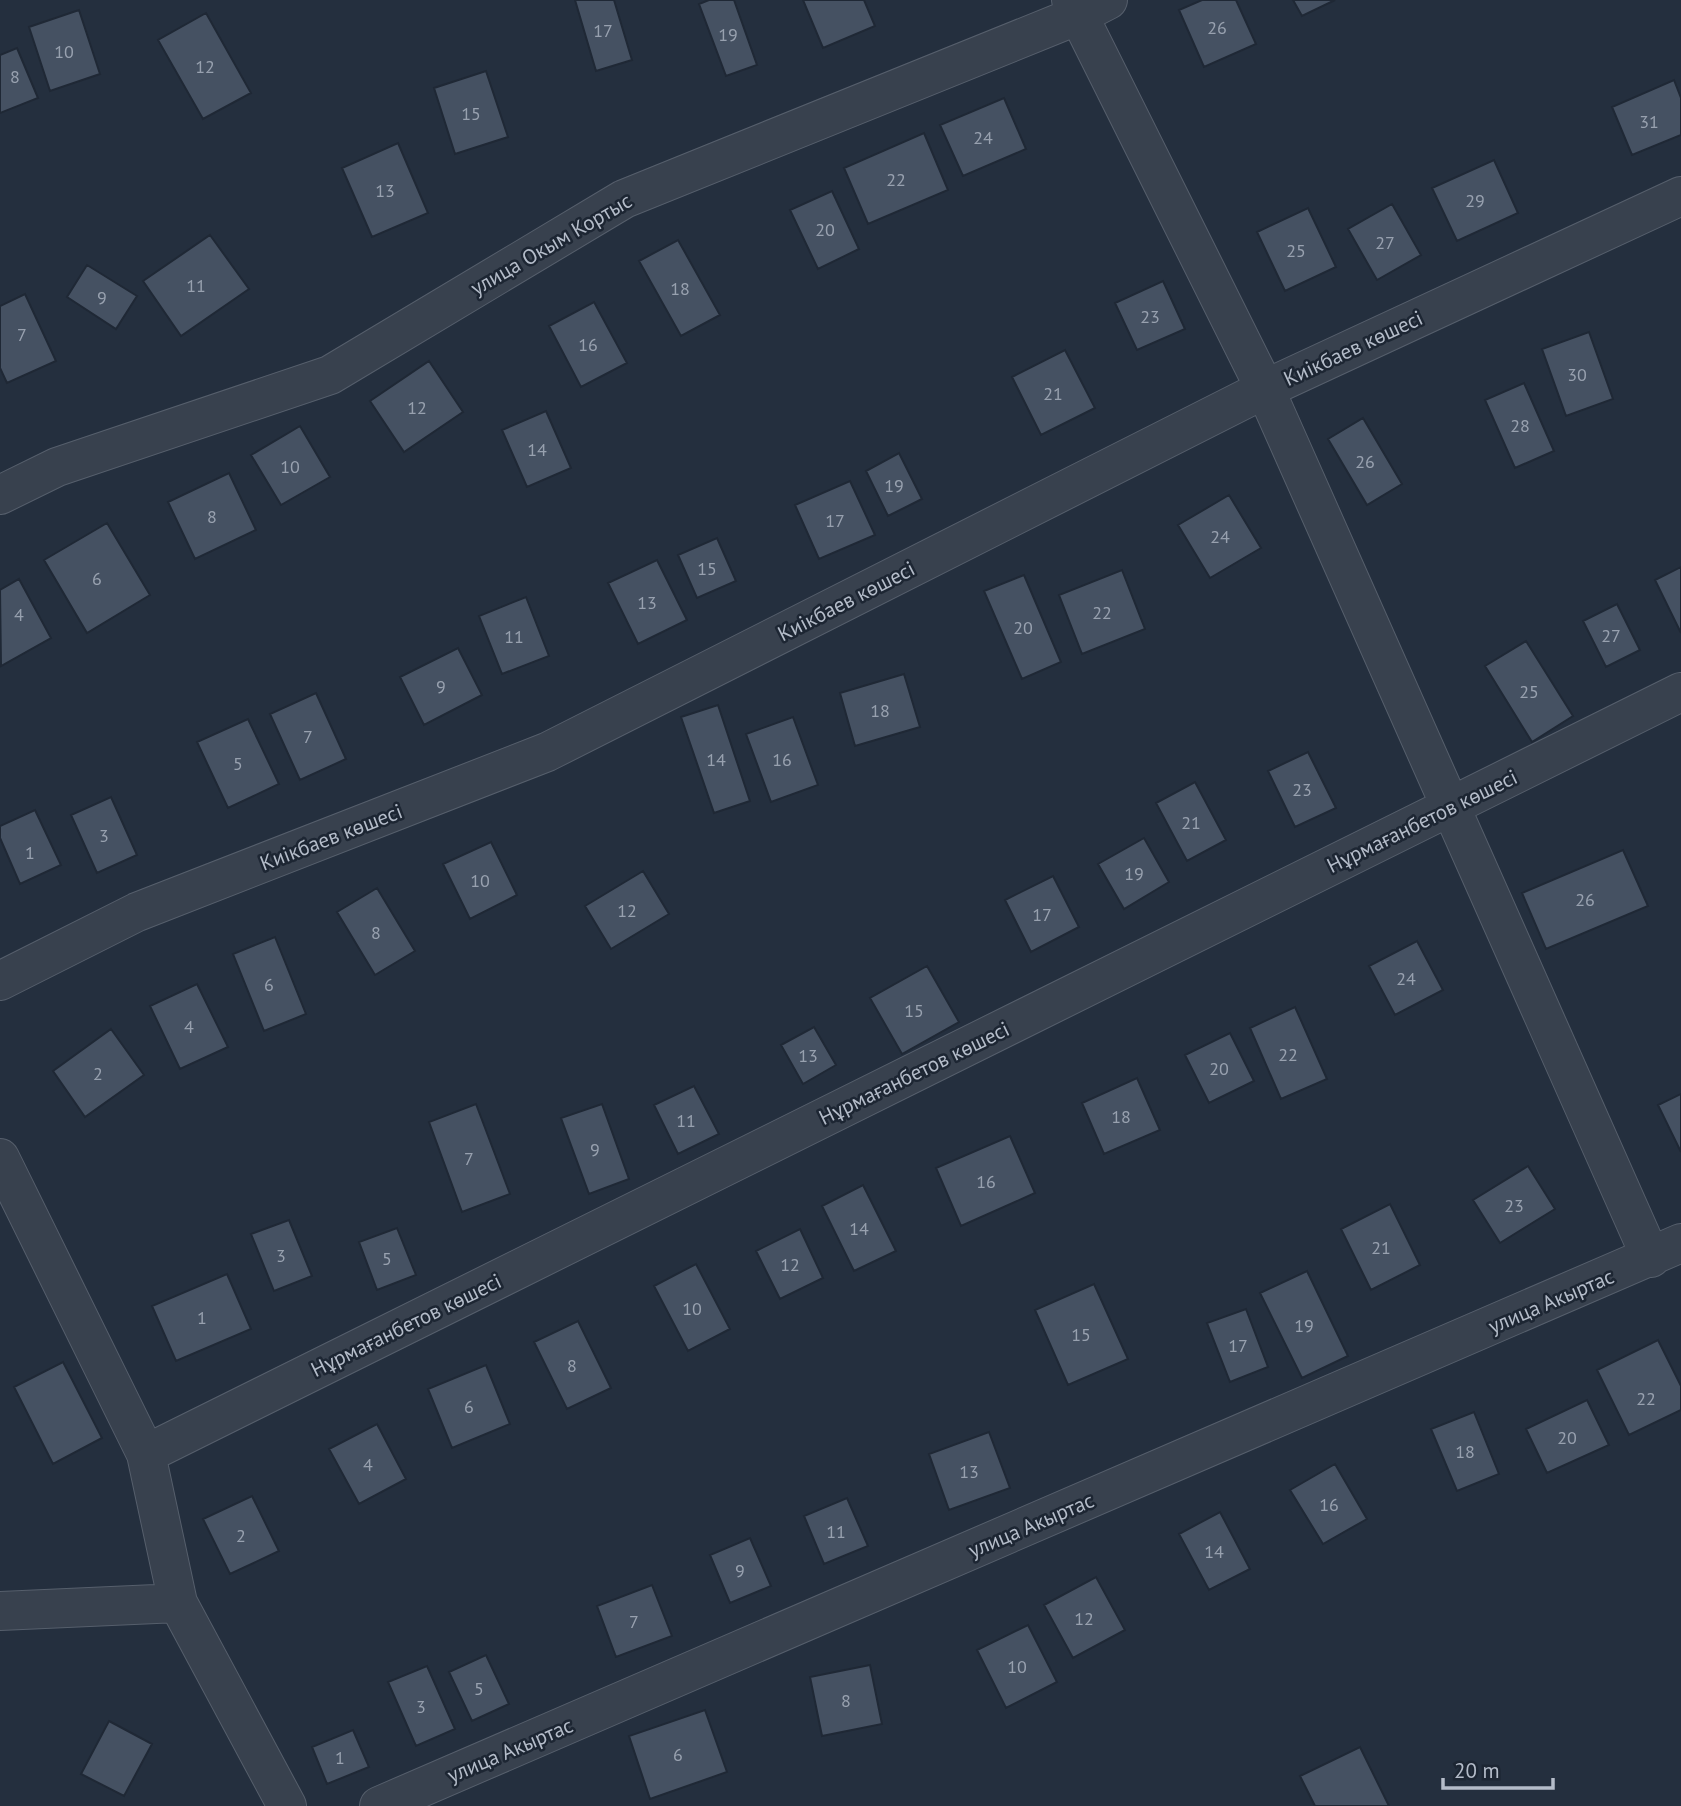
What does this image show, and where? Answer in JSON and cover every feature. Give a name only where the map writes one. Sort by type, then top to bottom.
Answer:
[{"type":"street","points":[[1086,5],[1265,389],[1450,806],[1666,1251]]},
{"type":"street","name":"улица Окым Кортыс","points":[[0,495],[57,467],[330,375],[624,199],[1086,5]]},
{"type":"street","name":"Киікбаев көшесі","points":[[0,981],[137,912],[547,752],[1265,389],[1681,196]]},
{"type":"street","name":"Нұрмағанбетов көшесі","points":[[146,1454],[1681,692]]},
{"type":"street","points":[[0,1158],[146,1454],[178,1603],[287,1806]]},
{"type":"street","name":"улица Акыртас","points":[[379,1806],[1666,1251]]},
{"type":"street","points":[[0,1611],[178,1603]]},
{"type":"building","points":[[575,0],[614,0],[632,60],[596,71]]},
{"type":"building","points":[[709,0],[734,0],[757,65],[726,76],[699,4]]},
{"type":"building","points":[[803,0],[864,0],[875,26],[823,48]]},
{"type":"building","points":[[1202,0],[1236,0],[1256,44],[1204,67],[1179,10]]},
{"type":"building","points":[[1293,0],[1335,0],[1302,16]]},
{"type":"building","points":[[79,10],[100,74],[50,91],[29,27]]},
{"type":"building","points":[[206,13],[251,93],[203,119],[158,40]]},
{"type":"building","points":[[17,48],[38,98],[0,113],[0,55]]},
{"type":"building","points":[[486,71],[508,137],[455,154],[434,88]]},
{"type":"building","points":[[1674,80],[1681,98],[1681,135],[1632,155],[1612,107]]},
{"type":"building","points":[[1004,98],[1026,149],[963,176],[940,125]]},
{"type":"building","points":[[924,133],[948,190],[868,224],[844,168]]},
{"type":"building","points":[[398,143],[428,213],[372,237],[342,168]]},
{"type":"building","points":[[1494,160],[1518,213],[1457,241],[1432,188]]},
{"type":"building","points":[[832,191],[859,249],[818,269],[790,210]]},
{"type":"building","points":[[1392,204],[1421,255],[1377,280],[1348,229]]},
{"type":"building","points":[[1308,208],[1336,267],[1285,291],[1257,232]]},
{"type":"building","points":[[210,235],[249,289],[181,336],[143,281]]},
{"type":"building","points":[[678,240],[720,315],[681,336],[639,261]]},
{"type":"building","points":[[87,265],[137,296],[116,329],[67,297]]},
{"type":"building","points":[[1163,281],[1185,329],[1137,350],[1115,303]]},
{"type":"building","points":[[25,294],[56,361],[7,383],[0,368],[0,306]]},
{"type":"building","points":[[594,302],[627,363],[581,387],[549,326]]},
{"type":"building","points":[[1589,332],[1613,399],[1566,416],[1542,349]]},
{"type":"building","points":[[1065,350],[1095,408],[1041,435],[1012,377]]},
{"type":"building","points":[[429,361],[463,412],[404,452],[370,401]]},
{"type":"building","points":[[1524,383],[1554,451],[1515,468],[1485,400]]},
{"type":"building","points":[[546,411],[571,468],[527,487],[502,430]]},
{"type":"building","points":[[1363,418],[1402,484],[1367,505],[1328,439]]},
{"type":"building","points":[[300,426],[330,477],[281,505],[251,455]]},
{"type":"building","points":[[899,453],[922,499],[888,516],[866,471]]},
{"type":"building","points":[[229,473],[256,530],[195,559],[168,502]]},
{"type":"building","points":[[850,481],[875,535],[819,559],[795,505]]},
{"type":"building","points":[[1229,495],[1261,548],[1210,578],[1178,525]]},
{"type":"building","points":[[107,523],[150,595],[87,633],[44,560]]},
{"type":"building","points":[[717,538],[736,581],[697,598],[678,555]]},
{"type":"building","points":[[657,560],[687,620],[638,644],[608,583]]},
{"type":"building","points":[[1681,567],[1681,633],[1655,580]]},
{"type":"building","points":[[1122,570],[1145,629],[1082,654],[1059,595]]},
{"type":"building","points":[[1024,575],[1061,662],[1022,679],[984,591]]},
{"type":"building","points":[[19,579],[51,638],[1,666],[0,590]]},
{"type":"building","points":[[526,597],[549,656],[502,674],[479,616]]},
{"type":"building","points":[[1617,604],[1640,650],[1606,667],[1583,621]]},
{"type":"building","points":[[1526,641],[1573,716],[1532,742],[1485,666]]},
{"type":"building","points":[[458,648],[482,695],[424,725],[400,677]]},
{"type":"building","points":[[904,674],[920,727],[855,746],[840,693]]},
{"type":"building","points":[[316,693],[346,759],[300,780],[270,714]]},
{"type":"building","points":[[718,705],[750,801],[714,813],[681,717]]},
{"type":"building","points":[[793,717],[818,785],[771,802],[746,734]]},
{"type":"building","points":[[248,719],[279,784],[228,808],[197,742]]},
{"type":"building","points":[[1308,752],[1336,808],[1295,827],[1268,771]]},
{"type":"building","points":[[1195,782],[1226,840],[1187,861],[1156,803]]},
{"type":"building","points":[[111,797],[137,855],[97,873],[71,815]]},
{"type":"building","points":[[35,810],[61,865],[20,884],[0,838],[0,826]]},
{"type":"building","points":[[1144,838],[1169,882],[1124,909],[1098,864]]},
{"type":"building","points":[[491,842],[517,895],[470,919],[443,864]]},
{"type":"building","points":[[1623,850],[1648,906],[1546,949],[1522,893]]},
{"type":"building","points":[[643,871],[669,914],[611,949],[585,906]]},
{"type":"building","points":[[1053,876],[1079,927],[1031,952],[1005,900]]},
{"type":"building","points":[[377,888],[415,951],[375,975],[337,912]]},
{"type":"building","points":[[275,937],[306,1014],[264,1031],[233,954]]},
{"type":"building","points":[[1417,941],[1443,990],[1395,1015],[1369,966]]},
{"type":"building","points":[[927,966],[959,1022],[902,1054],[870,998]]},
{"type":"building","points":[[197,984],[228,1047],[180,1069],[150,1006]]},
{"type":"building","points":[[1295,1007],[1327,1079],[1281,1099],[1250,1028]]},
{"type":"building","points":[[814,1027],[836,1065],[803,1084],[781,1045]]},
{"type":"building","points":[[111,1029],[144,1075],[85,1117],[53,1071]]},
{"type":"building","points":[[1230,1033],[1254,1081],[1209,1103],[1185,1055]]},
{"type":"building","points":[[1137,1078],[1160,1130],[1104,1154],[1082,1103]]},
{"type":"building","points":[[694,1086],[719,1134],[678,1154],[654,1105]]},
{"type":"building","points":[[1681,1094],[1681,1152],[1658,1105]]},
{"type":"building","points":[[476,1104],[510,1194],[462,1212],[429,1122]]},
{"type":"building","points":[[602,1104],[629,1179],[589,1194],[561,1118]]},
{"type":"building","points":[[1010,1136],[1035,1193],[961,1226],[936,1168]]},
{"type":"building","points":[[1528,1166],[1555,1209],[1500,1243],[1473,1200]]},
{"type":"building","points":[[863,1185],[896,1251],[854,1271],[822,1206]]},
{"type":"building","points":[[1390,1204],[1420,1265],[1371,1290],[1341,1229]]},
{"type":"building","points":[[289,1220],[312,1276],[274,1291],[251,1234]]},
{"type":"building","points":[[397,1228],[416,1275],[377,1290],[359,1242]]},
{"type":"building","points":[[800,1229],[823,1278],[780,1299],[756,1251]]},
{"type":"building","points":[[696,1264],[730,1329],[688,1351],[654,1286]]},
{"type":"building","points":[[1307,1271],[1348,1356],[1302,1378],[1260,1293]]},
{"type":"building","points":[[227,1274],[251,1329],[176,1361],[152,1306]]},
{"type":"building","points":[[1094,1284],[1128,1359],[1068,1385],[1035,1310]]},
{"type":"building","points":[[1246,1309],[1268,1367],[1230,1382],[1207,1323]]},
{"type":"building","points":[[578,1321],[611,1388],[567,1409],[534,1342]]},
{"type":"building","points":[[1658,1340],[1681,1386],[1681,1410],[1629,1435],[1597,1370]]},
{"type":"building","points":[[63,1362],[102,1438],[53,1464],[14,1387]]},
{"type":"building","points":[[486,1365],[510,1424],[452,1448],[428,1389]]},
{"type":"building","points":[[1587,1400],[1609,1445],[1547,1473],[1526,1429]]},
{"type":"building","points":[[1474,1412],[1499,1474],[1457,1491],[1431,1429]]},
{"type":"building","points":[[377,1424],[406,1479],[359,1504],[329,1449]]},
{"type":"building","points":[[989,1432],[1010,1488],[949,1510],[929,1454]]},
{"type":"building","points":[[1335,1464],[1367,1519],[1323,1544],[1290,1490]]},
{"type":"building","points":[[252,1496],[279,1551],[230,1574],[203,1519]]},
{"type":"building","points":[[847,1498],[868,1546],[824,1564],[804,1516]]},
{"type":"building","points":[[1220,1512],[1250,1569],[1209,1590],[1179,1534]]},
{"type":"building","points":[[750,1538],[771,1586],[730,1603],[710,1555]]},
{"type":"building","points":[[1096,1577],[1125,1630],[1073,1658],[1044,1605]]},
{"type":"building","points":[[652,1585],[672,1636],[616,1657],[597,1606]]},
{"type":"building","points":[[1028,1625],[1057,1682],[1006,1708],[977,1650]]},
{"type":"building","points":[[486,1655],[509,1704],[472,1721],[449,1672]]},
{"type":"building","points":[[870,1665],[882,1724],[822,1736],[810,1677]]},
{"type":"building","points":[[427,1666],[455,1729],[416,1746],[388,1682]]},
{"type":"building","points":[[705,1710],[727,1772],[650,1799],[629,1736]]},
{"type":"building","points":[[109,1721],[152,1744],[124,1796],[81,1774]]},
{"type":"building","points":[[353,1730],[369,1767],[327,1784],[312,1747]]},
{"type":"building","points":[[1360,1747],[1389,1806],[1315,1806],[1300,1776]]}]
